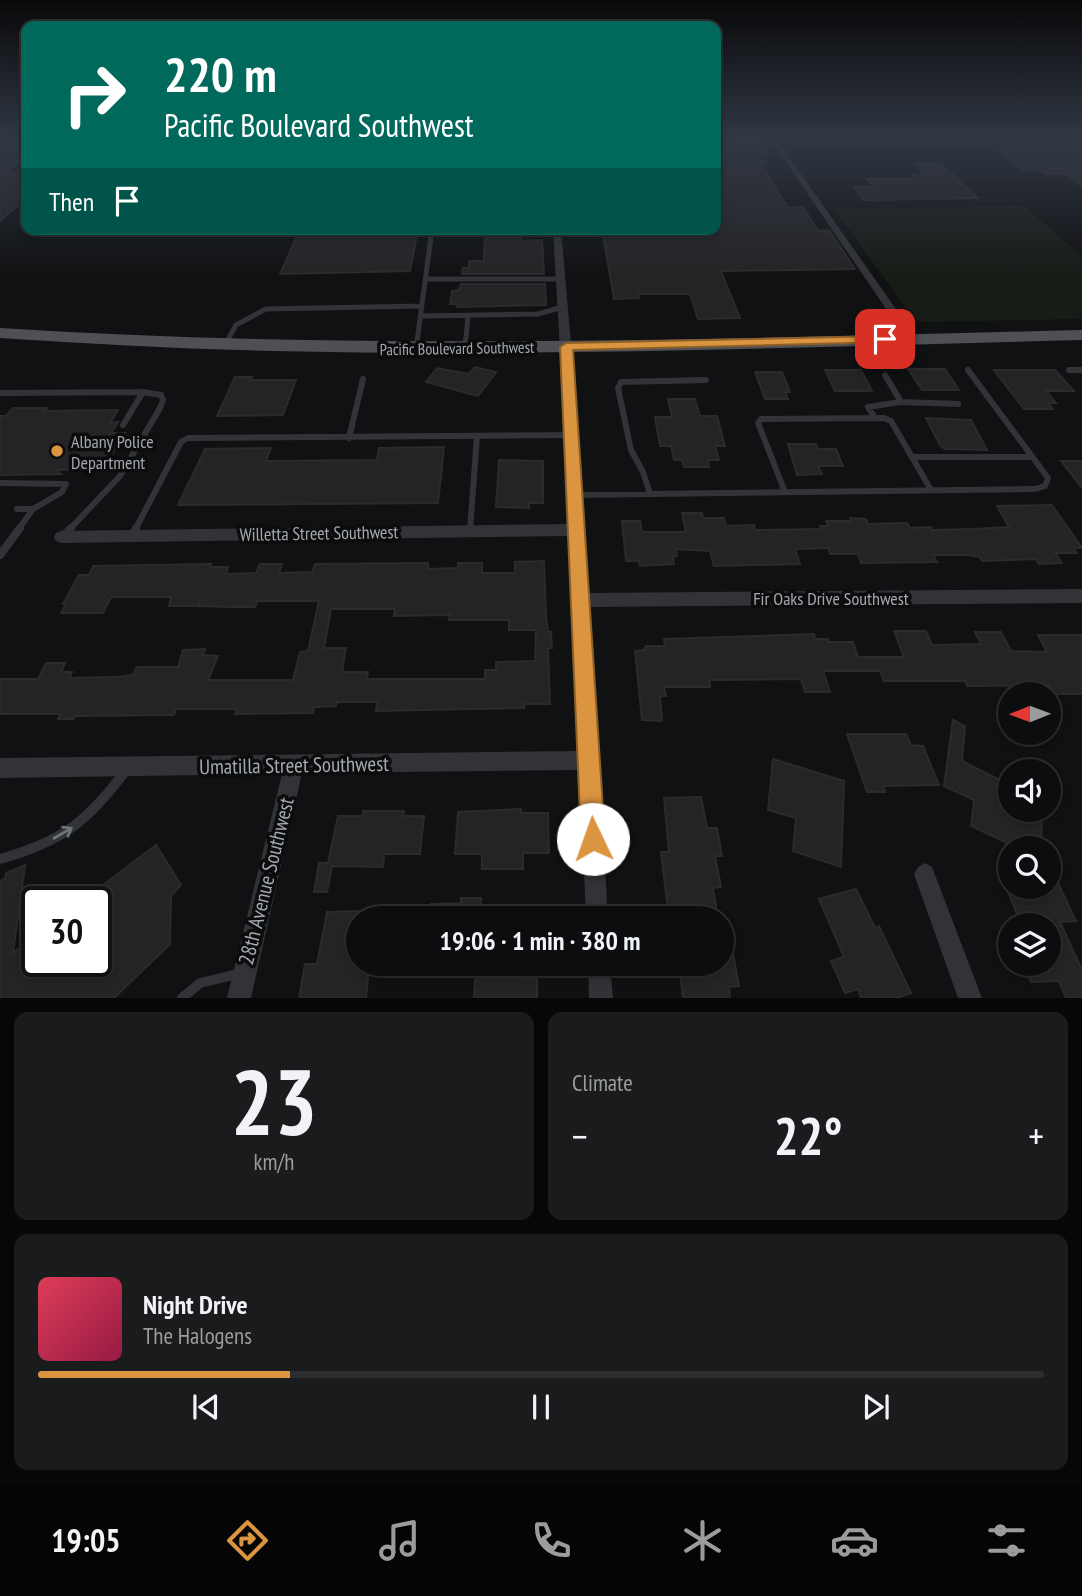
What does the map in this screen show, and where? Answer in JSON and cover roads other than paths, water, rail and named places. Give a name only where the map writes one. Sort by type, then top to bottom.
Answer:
[{"type":"main road","name":"Pacific Boulevard Southwest","points":[[0,333],[225,346],[416,349],[1082,335]]},
{"type":"street","points":[[804,184],[912,339]]},
{"type":"street","points":[[557,235],[573,435],[596,906]]},
{"type":"street","name":"Willetta Street Southwest","points":[[61,537],[577,530]]},
{"type":"street","name":"Fir Oaks Drive Southwest","points":[[580,600],[1082,596]]},
{"type":"street","name":"Umatilla Street Southwest","points":[[0,768],[589,760]]},
{"type":"street","name":"28th Avenue Southwest","points":[[239,998],[294,765]]},
{"type":"street","points":[[925,874],[970,998]]},
{"type":"street","points":[[600,976],[601,998]]},
{"type":"lane","points":[[416,349],[431,235]]},
{"type":"lane","points":[[426,279],[561,279]]},
{"type":"lane","points":[[225,346],[236,325],[265,309],[422,306]]},
{"type":"lane","points":[[421,316],[538,314],[564,307]]},
{"type":"lane","points":[[465,348],[468,316]]},
{"type":"lane","points":[[576,495],[1035,489],[1045,486],[1048,478],[968,370]]},
{"type":"lane","points":[[1069,370],[1082,370]]},
{"type":"lane","points":[[885,375],[901,402]]},
{"type":"lane","points":[[349,438],[363,379]]},
{"type":"lane","points":[[650,494],[643,472],[631,450],[618,388],[621,383],[637,380],[706,380]]},
{"type":"lane","points":[[123,425],[143,391]]},
{"type":"lane","points":[[0,393],[143,391],[161,395],[163,400],[160,408],[120,476],[61,537]]},
{"type":"lane","points":[[875,418],[868,407],[901,402],[958,404]]},
{"type":"lane","points":[[785,492],[758,423],[761,419],[875,418],[891,421],[931,490]]},
{"type":"lane","points":[[132,536],[181,443],[188,438],[573,435]]},
{"type":"lane","points":[[470,531],[477,436]]},
{"type":"lane","points":[[913,457],[1032,457]]},
{"type":"lane","points":[[0,483],[66,484],[62,492],[33,509],[0,555]]},
{"type":"lane","points":[[17,509],[33,509]]},
{"type":"lane","points":[[0,859],[43,844],[79,823],[97,808],[128,767]]},
{"type":"lane","points":[[182,998],[200,983],[244,972]]},
{"type":"place","name":"Albany Police Department","points":[[57,451]]}]
